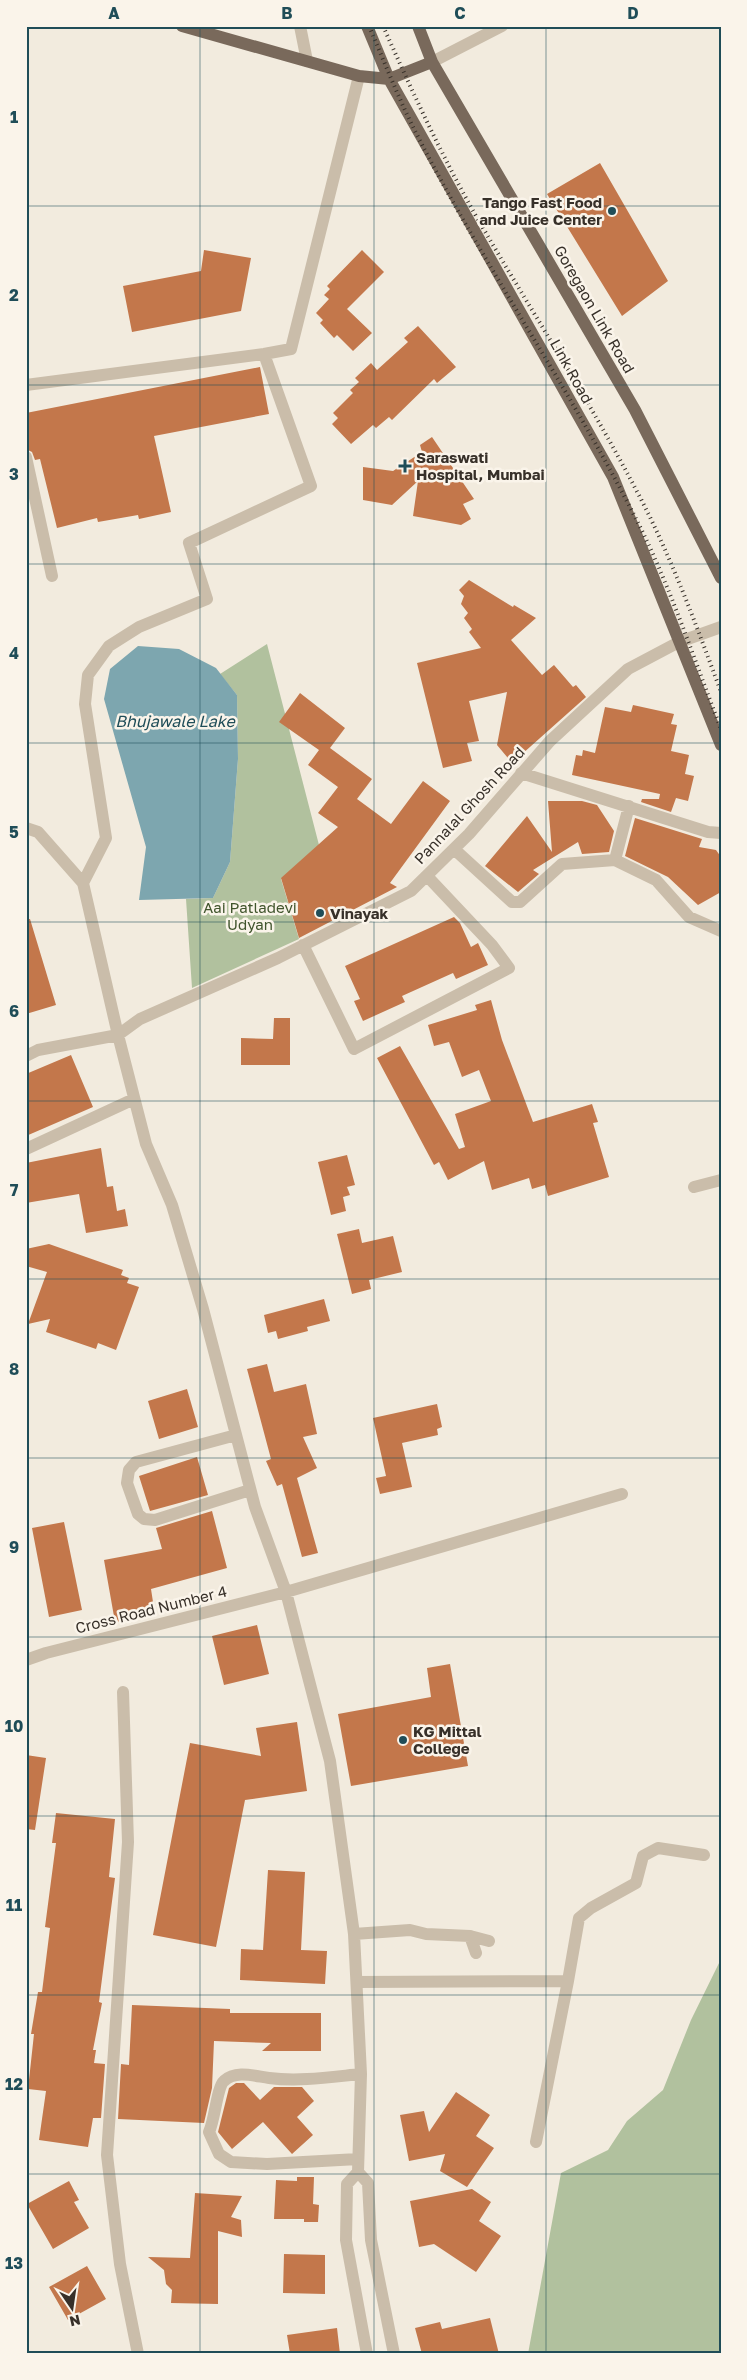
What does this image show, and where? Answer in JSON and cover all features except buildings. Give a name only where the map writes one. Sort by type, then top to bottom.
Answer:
[{"type":"main road","points":[[182,26],[359,76],[389,78],[432,62],[418,26]]},
{"type":"main road","name":"Link Road","points":[[367,26],[389,78],[613,477],[721,745]]},
{"type":"main road","name":"Goregaon Link Road","points":[[432,62],[635,410],[721,578]]},
{"type":"street","points":[[300,26],[307,61]]},
{"type":"street","points":[[432,62],[502,26]]},
{"type":"street","points":[[26,385],[291,349],[359,76]]},
{"type":"street","points":[[83,882],[106,838],[85,704],[88,675],[110,646],[139,627],[207,599],[189,543],[310,486],[264,354]]},
{"type":"street","points":[[26,457],[52,576]]},
{"type":"street","name":"Pannalal Ghosh Road","points":[[118,1035],[140,1019],[278,958],[411,891],[454,849],[550,741],[628,669],[679,642],[721,627]]},
{"type":"street","points":[[521,773],[708,832],[721,833]]},
{"type":"street","points":[[614,860],[629,806]]},
{"type":"street","points":[[26,828],[38,832],[83,882],[118,1035],[146,1144],[172,1205],[250,1490],[286,1592],[330,1760],[354,1934],[361,2074],[358,2172],[368,2183],[371,2240],[394,2354]]},
{"type":"street","points":[[454,849],[512,902],[520,902],[562,864],[614,860],[656,880],[689,917],[721,931]]},
{"type":"street","points":[[303,944],[354,1049],[509,968],[492,945],[426,876]]},
{"type":"street","points":[[26,1056],[38,1050],[118,1035]]},
{"type":"street","points":[[26,1148],[134,1099]]},
{"type":"street","points":[[694,1187],[721,1180]]},
{"type":"street","points":[[236,1435],[136,1462],[128,1470],[127,1483],[138,1514],[144,1519],[155,1520],[250,1490]]},
{"type":"street","name":"Cross Road Number 4","points":[[26,1660],[46,1653],[286,1592],[622,1494]]},
{"type":"street","points":[[123,1692],[128,1842],[107,2155],[120,2264],[138,2354]]},
{"type":"street","points":[[536,2142],[579,1918],[591,1908],[636,1883],[643,1856],[658,1848],[704,1855]]},
{"type":"street","points":[[354,1934],[410,1930],[426,1934],[470,1936],[489,1941]]},
{"type":"street","points":[[470,1936],[476,1953]]},
{"type":"street","points":[[356,1982],[568,1981]]},
{"type":"street","points":[[358,2159],[267,2164],[231,2162],[219,2154],[209,2132],[215,2118],[218,2089],[224,2081],[236,2074],[276,2079],[324,2078],[361,2074]]},
{"type":"street","points":[[358,2172],[347,2184],[346,2240],[368,2354]]},
{"type":"green space","name":"Aai Patladevi Udyan","points":[[267,644],[319,845],[281,879],[299,939],[192,988],[186,899],[213,898],[230,862],[238,759],[237,695],[220,674]]},
{"type":"green space","points":[[721,1959],[721,2354],[528,2354],[561,2173],[608,2150],[627,2121],[663,2090],[691,2020]]},
{"type":"water","name":"Bhujawale Lake","points":[[138,646],[179,649],[216,668],[237,695],[238,759],[230,862],[213,898],[139,900],[146,847],[104,699],[110,669]]},
{"type":"railway","points":[[369,26],[409,118],[467,228],[580,416],[633,513],[658,566],[721,729]]},
{"type":"railway","points":[[383,26],[429,126],[466,199],[585,399],[645,507],[695,622],[721,692]]},
{"type":"place","name":"Tango Fast Food and Juice Center","points":[[612,211]]},
{"type":"place","name":"Saraswati Hospital, Mumbai","points":[[405,466]]},
{"type":"place","name":"Vinayak","points":[[320,913]]},
{"type":"place","name":"KG Mittal College","points":[[403,1740]]}]
